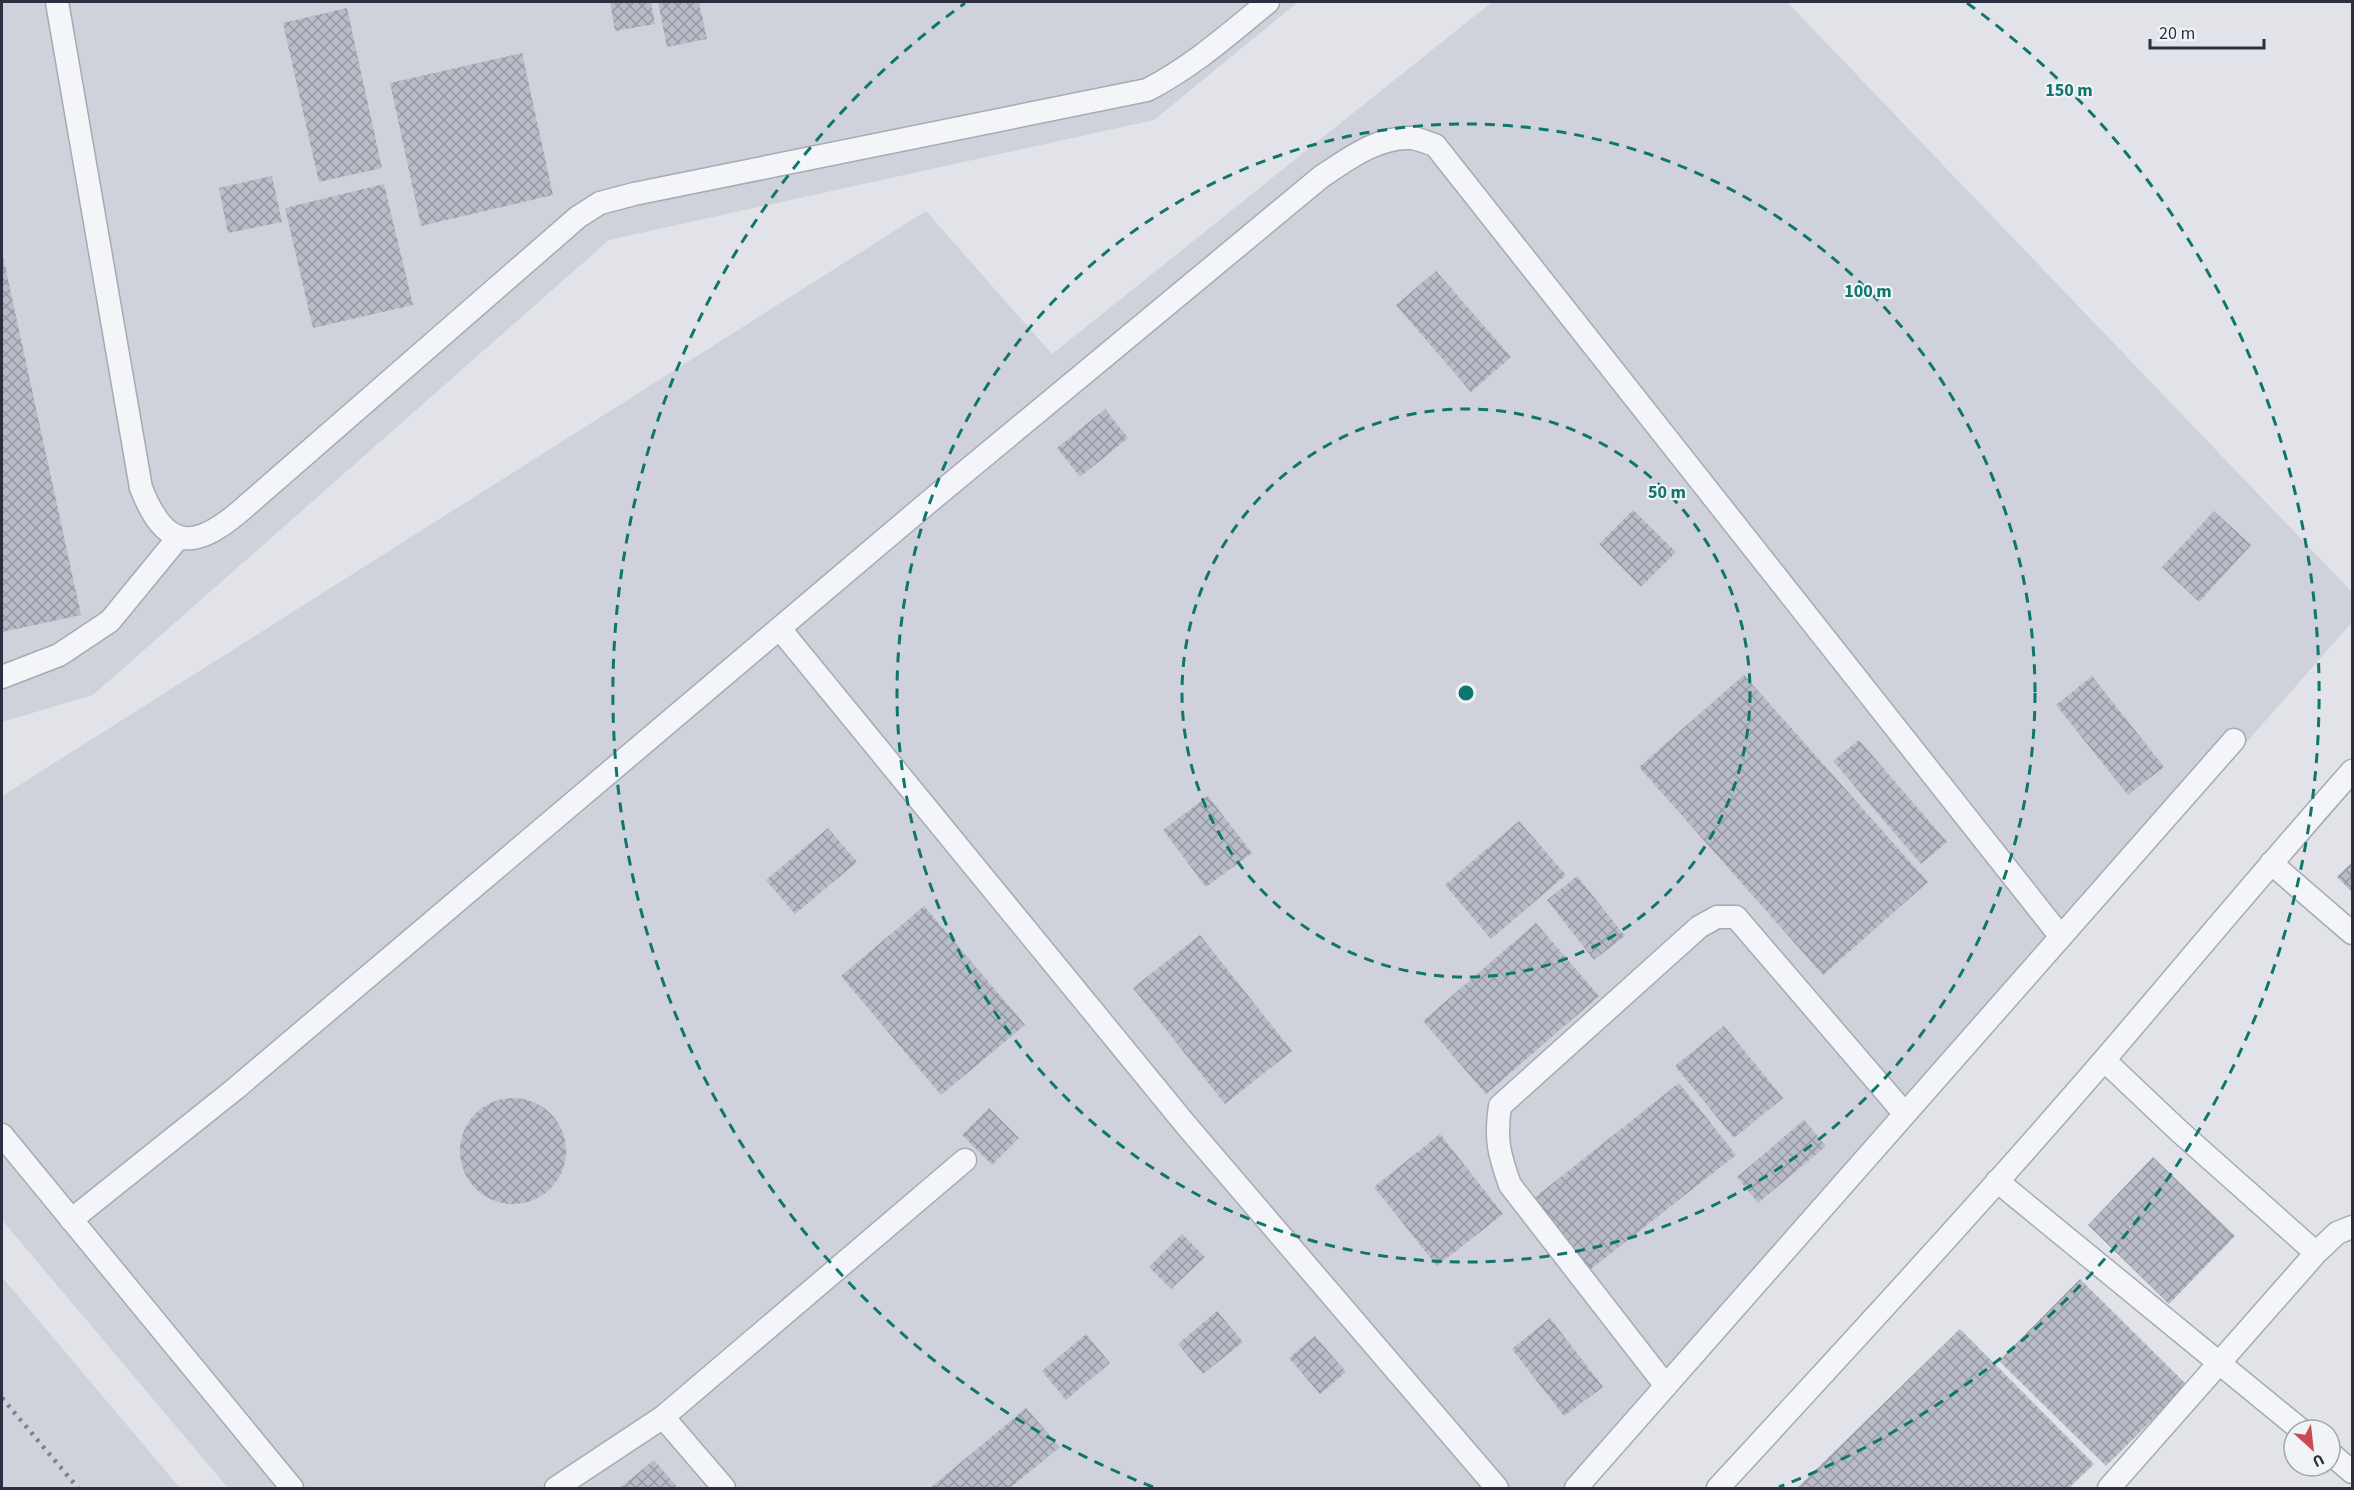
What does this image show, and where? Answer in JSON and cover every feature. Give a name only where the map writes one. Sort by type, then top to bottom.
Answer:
[{"type":"lane","points":[[57,2],[141,488],[148,507],[160,525],[178,538],[198,538],[219,530],[578,217],[600,203],[634,194],[1147,90],[1175,76],[1268,2]]},
{"type":"lane","points":[[71,1220],[235,1089],[933,498],[1321,177],[1366,149],[1384,142],[1412,138],[1435,145],[2061,937]]},
{"type":"lane","points":[[2,677],[59,655],[110,621],[178,538]]},
{"type":"lane","points":[[780,629],[1186,1125],[1497,1488]]},
{"type":"lane","points":[[1576,1488],[2234,740]]},
{"type":"lane","points":[[1718,1488],[2104,1060],[2352,771]]},
{"type":"lane","points":[[2271,863],[2352,933]]},
{"type":"lane","points":[[1666,1386],[1510,1185],[1500,1156],[1497,1130],[1500,1106],[1699,927],[1717,916],[1736,917],[1905,1114]]},
{"type":"lane","points":[[2104,1060],[2179,1131],[2316,1253]]},
{"type":"lane","points":[[2,1135],[292,1488]]},
{"type":"lane","points":[[556,1488],[663,1417],[965,1160]]},
{"type":"lane","points":[[1997,1181],[2286,1418]]},
{"type":"lane","points":[[2109,1488],[2316,1253],[2337,1233],[2352,1227]]},
{"type":"lane","points":[[663,1417],[724,1488]]},
{"type":"shaded area","points":[[2,2],[1298,2],[1154,120],[609,240],[93,695],[2,722]]},
{"type":"shaded area","points":[[1492,2],[1787,2],[2352,592],[2352,622],[1592,1488],[228,1488],[2,1220],[2,796],[926,211],[1052,354]]},
{"type":"shaded area","points":[[2,1277],[180,1488],[2,1488]]},
{"type":"building","points":[[610,2],[651,2],[655,24],[615,31]]},
{"type":"building","points":[[658,2],[699,2],[707,39],[667,47]]},
{"type":"building","points":[[347,8],[382,168],[319,182],[283,23]]},
{"type":"building","points":[[522,53],[553,195],[421,226],[390,83]]},
{"type":"building","points":[[272,176],[282,222],[228,233],[219,188]]},
{"type":"building","points":[[384,184],[413,305],[313,328],[285,208]]},
{"type":"building","points":[[2,252],[81,615],[2,632]]},
{"type":"building","points":[[1436,271],[1511,357],[1471,392],[1396,305]]},
{"type":"building","points":[[1105,409],[1128,438],[1080,477],[1057,448]]},
{"type":"building","points":[[1633,510],[1676,552],[1641,587],[1599,544]]},
{"type":"building","points":[[2214,511],[2251,545],[2199,602],[2162,567]]},
{"type":"building","points":[[1744,675],[1928,882],[1823,975],[1639,767]]},
{"type":"building","points":[[2092,676],[2164,767],[2128,795],[2056,705]]},
{"type":"building","points":[[1859,740],[1947,842],[1921,864],[1833,761]]},
{"type":"building","points":[[1208,796],[1252,853],[1206,887],[1163,830]]},
{"type":"building","points":[[1519,821],[1566,875],[1491,939],[1445,885]]},
{"type":"building","points":[[828,828],[857,862],[795,914],[766,880]]},
{"type":"building","points":[[2352,862],[2352,892],[2337,877]]},
{"type":"building","points":[[1577,876],[1625,936],[1594,960],[1547,900]]},
{"type":"building","points":[[924,906],[1025,1025],[941,1095],[841,976]]},
{"type":"building","points":[[1536,923],[1599,996],[1486,1094],[1423,1021]]},
{"type":"building","points":[[1200,935],[1292,1051],[1225,1104],[1133,988]]},
{"type":"building","points":[[1724,1026],[1783,1098],[1734,1138],[1675,1066]]},
{"type":"building","points":[[1679,1083],[1736,1155],[1586,1273],[1529,1202]]},
{"type":"building","points":[[513,1098],[533,1102],[550,1114],[562,1131],[566,1151],[562,1171],[550,1188],[533,1200],[513,1204],[493,1200],[476,1188],[464,1171],[460,1151],[464,1131],[476,1114],[493,1102]]},
{"type":"building","points":[[989,1108],[1019,1138],[992,1165],[962,1135]]},
{"type":"building","points":[[1804,1120],[1826,1146],[1758,1203],[1737,1177]]},
{"type":"building","points":[[1440,1134],[1503,1214],[1437,1266],[1374,1187]]},
{"type":"building","points":[[2153,1157],[2235,1236],[2169,1304],[2088,1225]]},
{"type":"building","points":[[1182,1234],[1205,1257],[1171,1289],[1149,1267]]},
{"type":"building","points":[[2080,1279],[2187,1385],[2106,1466],[1999,1361]]},
{"type":"building","points":[[1217,1311],[1243,1342],[1203,1374],[1178,1344]]},
{"type":"building","points":[[1550,1318],[1603,1387],[1564,1416],[1512,1349]]},
{"type":"building","points":[[1960,1329],[2094,1464],[2069,1488],[1797,1488]]},
{"type":"building","points":[[1086,1334],[1110,1363],[1066,1400],[1042,1371]]},
{"type":"building","points":[[1315,1336],[1346,1372],[1320,1394],[1289,1358]]},
{"type":"building","points":[[1026,1408],[1060,1447],[1010,1488],[930,1488]]},
{"type":"building","points":[[654,1460],[678,1488],[620,1488]]},
{"type":"railway","points":[[2,1398],[78,1488]]}]
